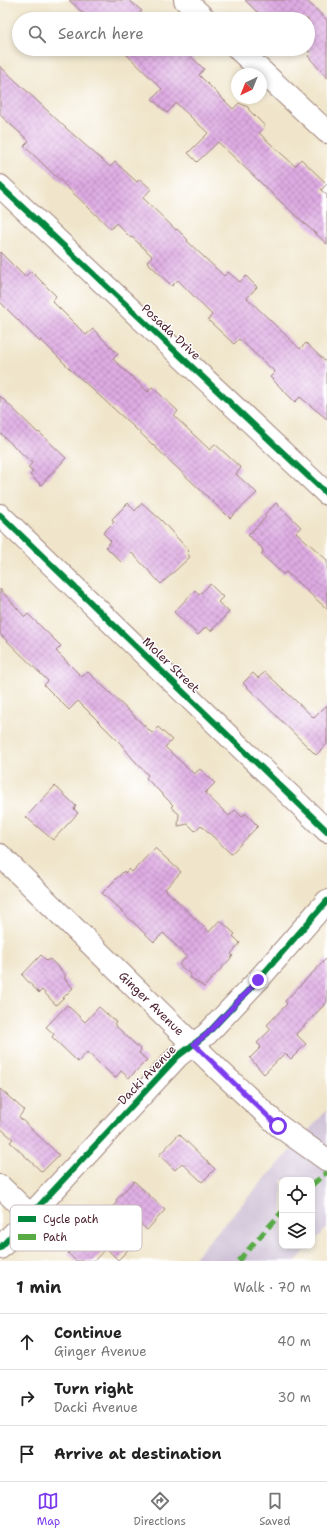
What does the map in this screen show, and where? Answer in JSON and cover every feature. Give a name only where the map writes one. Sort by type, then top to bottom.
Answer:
[{"type":"street","points":[[185,0],[198,12]]},
{"type":"street","points":[[246,56],[327,132]]},
{"type":"street","name":"Posada Drive","points":[[0,186],[327,494]]},
{"type":"street","name":"Moler Street","points":[[0,515],[327,831]]},
{"type":"street","name":"Ginger Avenue","points":[[0,855],[278,1126],[327,1160]]},
{"type":"street","name":"Dacki Avenue","points":[[39,1205],[178,1056],[207,1034],[258,980],[327,901]]},
{"type":"street","points":[[0,1186],[20,1205]]},
{"type":"street","name":"Dacki Avenue","points":[[0,1248],[10,1237]]},
{"type":"shaded area","points":[[327,1110],[327,1228],[315,1241],[315,1177],[279,1177],[279,1249],[307,1249],[296,1261],[191,1261]]},
{"type":"building","points":[[69,0],[129,0],[142,11],[141,12],[82,12]]},
{"type":"building","points":[[245,0],[306,0],[327,20],[327,78],[308,56],[315,56],[315,12],[257,12]]},
{"type":"building","points":[[128,56],[190,56],[204,69],[199,75],[233,109],[238,104],[248,107],[249,110],[265,126],[259,133],[295,166],[301,159],[327,184],[321,190],[327,195],[327,244],[218,142],[197,162],[188,153],[208,133],[176,103],[167,113],[152,99],[162,89]]},
{"type":"building","points":[[0,66],[110,167],[115,162],[137,182],[140,179],[151,189],[143,198],[176,230],[177,229],[188,240],[187,241],[224,276],[228,272],[240,282],[246,276],[257,287],[247,298],[300,349],[306,343],[327,363],[327,419],[300,397],[295,402],[270,377],[275,372],[239,339],[234,344],[208,320],[212,315],[178,280],[172,286],[147,262],[152,256],[132,237],[131,238],[116,223],[111,229],[24,146],[29,141],[0,115]]},
{"type":"building","points":[[0,252],[25,277],[31,271],[56,296],[52,301],[86,335],[93,329],[118,354],[113,359],[148,392],[152,387],[178,411],[174,416],[210,450],[215,444],[241,468],[236,474],[257,493],[230,518],[134,427],[71,370],[41,340],[40,342],[0,302]]},
{"type":"building","points":[[0,396],[66,458],[41,485],[30,475],[33,472],[28,468],[32,463],[0,433]]},
{"type":"building","points":[[128,503],[135,511],[142,503],[161,520],[189,551],[187,553],[190,557],[161,584],[131,552],[121,562],[106,547],[111,541],[103,533],[114,522],[112,519]]},
{"type":"building","points":[[276,503],[301,527],[296,532],[327,560],[327,609],[286,572],[283,574],[261,554],[263,552],[262,548],[248,535],[266,517],[264,515]]},
{"type":"building","points":[[210,584],[223,597],[218,602],[229,612],[211,631],[206,627],[198,635],[174,612],[195,590],[199,595]]},
{"type":"building","points":[[0,589],[25,617],[28,614],[61,646],[56,651],[82,677],[88,672],[152,733],[158,727],[172,740],[165,747],[194,774],[200,769],[215,783],[205,793],[229,816],[235,810],[242,817],[245,813],[258,826],[231,854],[201,825],[195,831],[188,824],[178,826],[179,814],[171,807],[173,805],[146,778],[148,775],[121,744],[78,701],[69,710],[44,685],[48,681],[0,634]]},
{"type":"building","points":[[265,672],[314,718],[327,705],[327,744],[316,755],[243,683],[253,673],[258,678]]},
{"type":"building","points":[[55,786],[76,806],[74,809],[78,813],[53,840],[26,817]]},
{"type":"building","points":[[155,848],[181,872],[165,889],[209,932],[220,920],[235,934],[233,936],[240,943],[231,954],[233,956],[204,987],[190,977],[191,975],[179,965],[187,956],[163,933],[154,942],[102,893],[124,871],[125,873],[129,869],[132,872]]},
{"type":"building","points":[[41,955],[47,961],[50,959],[60,969],[66,976],[64,978],[73,988],[56,1005],[42,990],[39,993],[22,975]]},
{"type":"building","points":[[327,958],[327,1002],[296,1034],[306,1044],[291,1059],[285,1053],[264,1074],[250,1058],[261,1047],[257,1043],[271,1029],[267,1025],[287,1004],[285,1001]]},
{"type":"building","points":[[67,1005],[85,1022],[99,1007],[116,1022],[114,1024],[141,1050],[139,1053],[147,1060],[129,1078],[121,1071],[115,1078],[87,1052],[78,1062],[52,1037],[54,1034],[46,1027]]},
{"type":"building","points":[[0,1089],[24,1110],[19,1117],[59,1155],[42,1172],[10,1142],[13,1139],[0,1128]]},
{"type":"building","points":[[179,1134],[215,1169],[202,1182],[182,1163],[175,1170],[159,1155]]},
{"type":"building","points":[[134,1181],[165,1210],[147,1230],[142,1225],[142,1205],[114,1205],[117,1202],[116,1200]]},
{"type":"building","points":[[70,1251],[103,1251],[94,1261],[76,1261],[68,1253]]},
{"type":"building","points":[[109,1251],[127,1251],[118,1260]]},
{"type":"marked path","points":[[315,1182],[327,1172]]},
{"type":"marked path","points":[[238,1261],[281,1213]]},
{"type":"cycle path","points":[[0,186],[327,494]]},
{"type":"cycle path","points":[[0,515],[327,831]]},
{"type":"cycle path","points":[[40,1205],[178,1056],[207,1034],[258,980],[327,901]]},
{"type":"cycle path","points":[[0,1248],[10,1237]]},
{"type":"route","points":[[258,980],[207,1034],[194,1044],[223,1074],[278,1126]]}]
